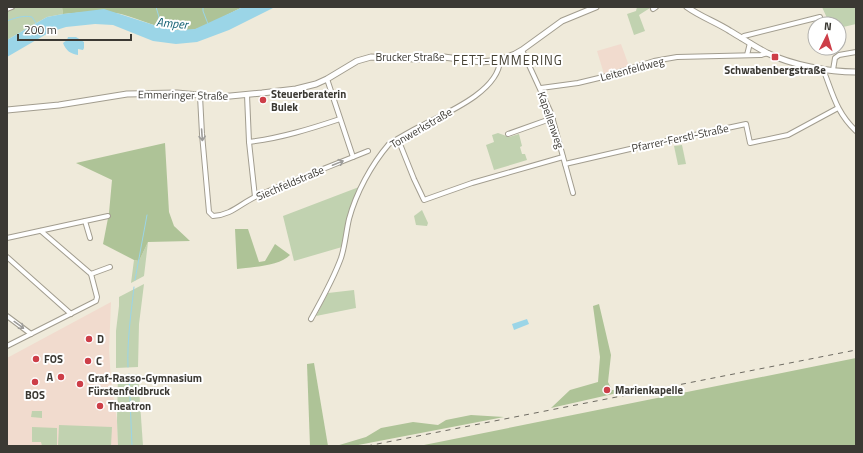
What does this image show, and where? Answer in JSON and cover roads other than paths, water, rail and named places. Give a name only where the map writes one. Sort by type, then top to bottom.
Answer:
[{"type":"street","points":[[7,9],[12,7]]},
{"type":"street","name":"Brucker Straße","points":[[333,75],[357,60],[371,57],[412,59],[444,57],[481,62],[500,60],[522,50],[559,23],[581,10],[596,7]]},
{"type":"street","points":[[687,7],[768,53],[783,59],[823,69],[856,72]]},
{"type":"street","points":[[741,38],[807,20]]},
{"type":"street","points":[[747,55],[750,43]]},
{"type":"street","name":"Kapellenweg","points":[[522,50],[541,88],[552,118],[573,193]]},
{"type":"street","points":[[833,70],[835,58],[839,55],[856,52]]},
{"type":"street","name":"Leitenfeldweg","points":[[541,88],[578,83],[654,61],[699,56],[768,53]]},
{"type":"street","name":"Tonwerkstraße","points":[[311,319],[332,281],[337,268],[344,248],[354,203],[362,186],[383,151],[389,144],[464,103],[479,93],[492,79],[499,68],[500,60]]},
{"type":"street","points":[[823,69],[838,108],[847,122],[856,131]]},
{"type":"street","name":"Emmeringer Straße","points":[[7,110],[59,105],[127,94],[167,93],[220,97],[247,95],[307,87],[333,75]]},
{"type":"street","points":[[327,79],[353,157]]},
{"type":"street","points":[[247,95],[249,142],[255,197]]},
{"type":"street","name":"Siechfeldstraße","points":[[200,96],[209,212],[213,216],[221,215],[236,209],[255,197],[368,150]]},
{"type":"street","name":"Pfarrer-Ferstl-Straße","points":[[565,164],[746,124],[750,143],[781,138],[838,108]]},
{"type":"street","points":[[508,134],[552,118]]},
{"type":"street","points":[[249,142],[270,140],[301,132],[340,119]]},
{"type":"street","points":[[398,139],[424,200],[472,182],[563,157]]},
{"type":"street","points":[[7,238],[108,216]]},
{"type":"street","points":[[85,221],[90,238]]},
{"type":"street","points":[[7,346],[96,301],[97,297],[92,274],[41,231]]},
{"type":"street","points":[[7,257],[71,314]]},
{"type":"street","points":[[92,274],[110,267]]},
{"type":"street","points":[[7,316],[31,334]]},
{"type":"water","points":[[243,7],[275,7],[229,30],[197,42],[176,44],[153,41],[113,25],[95,24],[66,27],[50,32],[7,57],[7,40],[47,17],[104,9],[160,27],[177,30],[195,29]]},
{"type":"water","points":[[68,37],[76,37],[84,42],[83,50],[78,49],[78,55],[69,52],[64,46],[63,43]]},
{"type":"water","points":[[527,319],[529,324],[514,330],[512,324]]},
{"type":"waterway","name":"Amper","points":[[156,7],[159,17],[156,26]]},
{"type":"waterway","points":[[203,7],[208,24]]},
{"type":"waterway","points":[[7,21],[19,17],[29,16],[32,17],[36,23]]},
{"type":"waterway","points":[[135,280],[147,215]]},
{"type":"waterway","points":[[128,367],[129,337],[134,287]]},
{"type":"waterway","points":[[129,374],[132,446]]},
{"type":"railway","points":[[367,446],[856,350]]},
{"type":"place","name":"Schwabenbergstraße","points":[[775,57]]},
{"type":"place","name":"Steuerberaterin Bulek","points":[[263,100]]},
{"type":"place","name":"D","points":[[89,339]]},
{"type":"place","name":"FOS","points":[[36,359]]},
{"type":"place","name":"C","points":[[88,361]]},
{"type":"place","name":"A","points":[[61,377]]},
{"type":"place","name":"BOS","points":[[35,382]]},
{"type":"place","name":"Graf-Rasso-Gymnasium Fürstenfeldbruck","points":[[80,384]]},
{"type":"place","name":"Marienkapelle","points":[[607,390]]},
{"type":"place","name":"Theatron","points":[[100,406]]},
{"type":"district","name":"FETT-EMMERING","points":[[508,60]]}]
